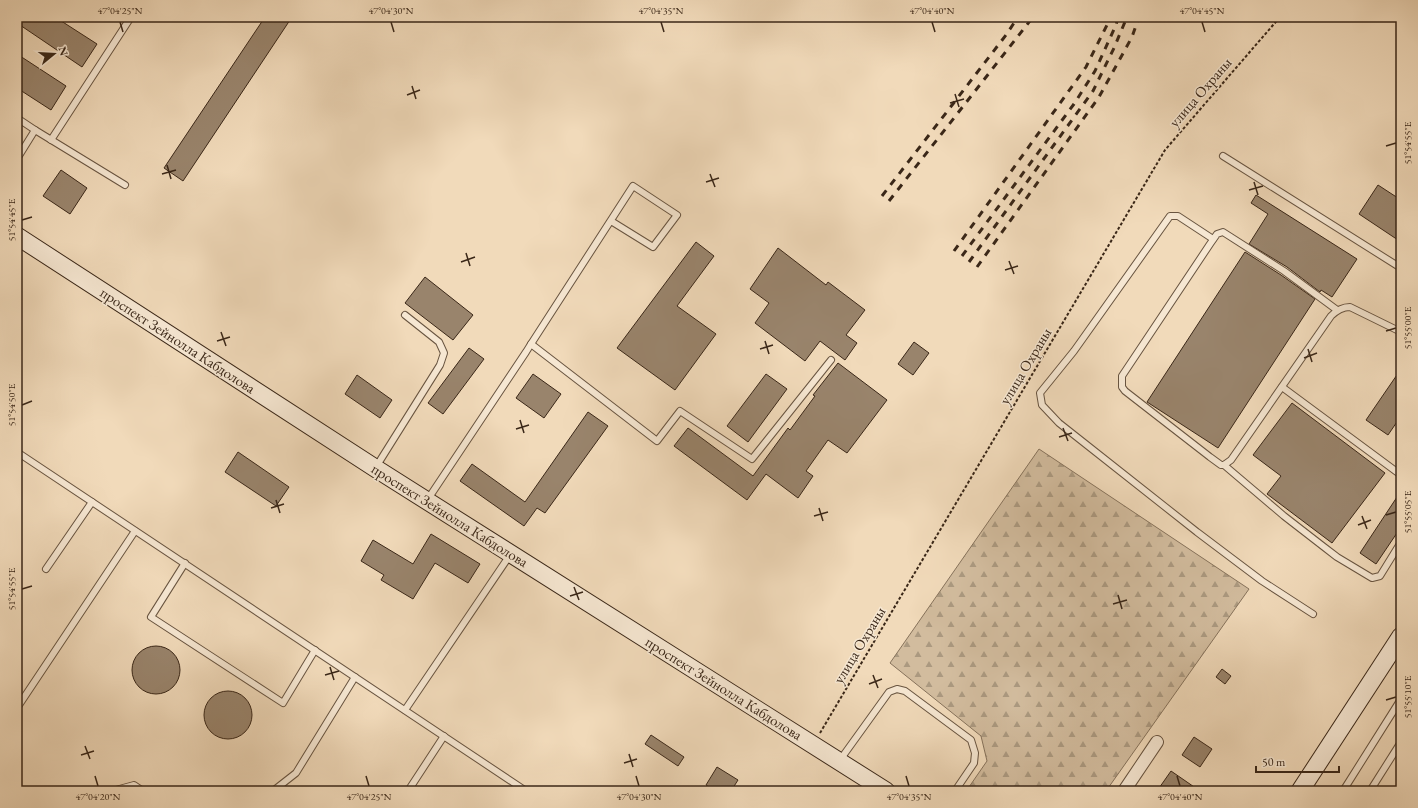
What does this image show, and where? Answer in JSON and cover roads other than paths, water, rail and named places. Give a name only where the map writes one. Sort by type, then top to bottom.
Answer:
[{"type":"main road","name":"проспект Зейнолла Кабдолова","points":[[17,236],[375,468],[886,791]]},
{"type":"main road","points":[[1300,791],[1401,636]]},
{"type":"street","points":[[1124,791],[1157,742]]},
{"type":"lane","points":[[51,140],[131,17]]},
{"type":"lane","points":[[17,118],[125,185]]},
{"type":"lane","points":[[17,159],[35,130]]},
{"type":"lane","points":[[1223,156],[1401,268]]},
{"type":"lane","points":[[427,500],[531,344],[633,186],[677,215],[653,247],[611,221]]},
{"type":"lane","points":[[1213,240],[1178,216],[1170,216],[1074,351],[1040,393],[1042,405],[1059,423],[1197,532],[1262,581],[1313,614]]},
{"type":"lane","points":[[1337,310],[1284,271],[1223,232],[1217,234],[1122,376],[1122,381],[1125,391],[1210,457],[1221,465],[1224,465],[1284,516],[1337,557],[1372,578],[1380,576],[1401,542]]},
{"type":"lane","points":[[1224,465],[1231,460],[1331,316],[1337,310],[1343,307],[1350,307],[1401,332]]},
{"type":"lane","points":[[375,468],[440,366],[444,353],[439,342],[405,315]]},
{"type":"lane","points":[[531,344],[657,441],[680,411],[752,459],[831,360]]},
{"type":"lane","points":[[1282,387],[1401,475]]},
{"type":"lane","points":[[17,452],[526,791]]},
{"type":"lane","points":[[46,569],[92,502]]},
{"type":"lane","points":[[17,708],[135,531]]},
{"type":"lane","points":[[405,710],[511,554]]},
{"type":"lane","points":[[185,563],[151,618],[282,702],[315,650]]},
{"type":"lane","points":[[273,791],[296,773],[355,677]]},
{"type":"lane","points":[[839,761],[889,692],[897,689],[905,691],[971,740],[975,753],[974,763],[955,791]]},
{"type":"lane","points":[[1343,791],[1401,698]]},
{"type":"lane","points":[[408,791],[444,736]]},
{"type":"lane","points":[[1370,791],[1401,742]]},
{"type":"lane","points":[[112,791],[134,785],[143,791]]},
{"type":"railway","points":[[882,196],[1006,35],[1018,17]]},
{"type":"railway","points":[[889,201],[1033,17]]},
{"type":"railway","points":[[954,251],[1086,67],[1111,17]]},
{"type":"railway","points":[[962,256],[1074,104],[1095,71],[1116,25],[1118,17]]},
{"type":"railway","points":[[969,262],[1093,91],[1127,17]]},
{"type":"railway","points":[[977,267],[1099,97],[1132,37],[1139,17]]}]
